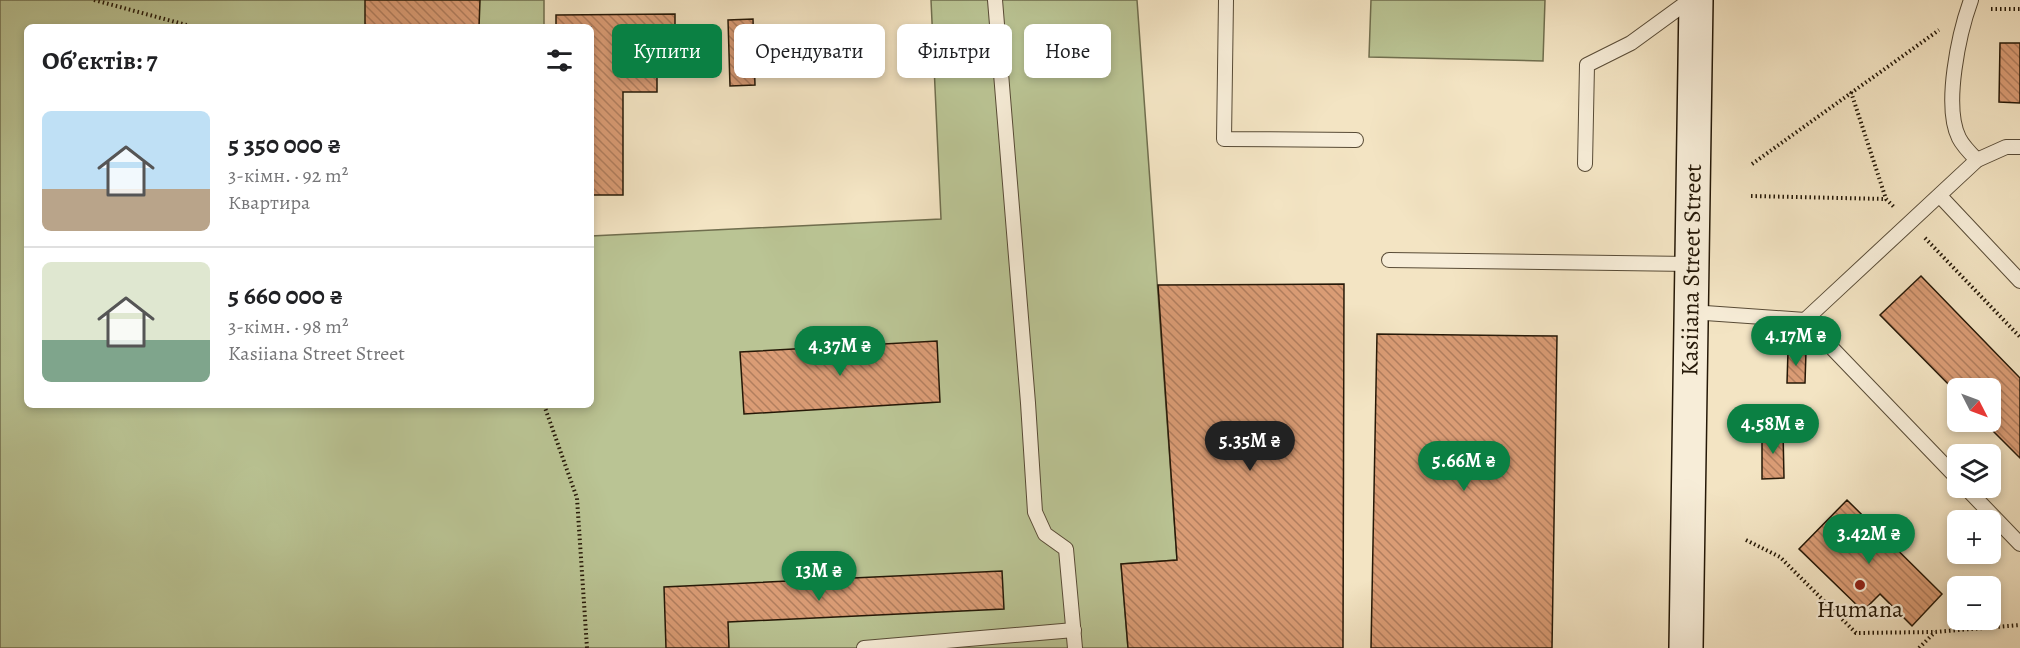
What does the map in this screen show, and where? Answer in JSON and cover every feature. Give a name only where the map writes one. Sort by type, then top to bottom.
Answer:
[{"type":"street","name":"Kasiiana Street Street","points":[[1686,648],[1690,264],[1696,0]]},
{"type":"lane","points":[[995,0],[1035,513],[1045,534],[1066,549],[1075,648]]},
{"type":"lane","points":[[1226,0],[1224,139],[1356,140]]},
{"type":"lane","points":[[1586,164],[1587,65],[1631,43],[1690,0]]},
{"type":"lane","points":[[1969,5],[1957,58],[1952,116],[1959,139],[1977,160]]},
{"type":"lane","points":[[1805,320],[1977,160],[2006,147],[2020,147]]},
{"type":"lane","points":[[1940,196],[2020,281]]},
{"type":"lane","points":[[1389,260],[1690,264]]},
{"type":"lane","points":[[1690,312],[1805,320],[1947,468]]},
{"type":"lane","points":[[1976,498],[2020,544]]},
{"type":"lane","points":[[864,648],[1074,630]]},
{"type":"path","points":[[94,0],[183,24]]},
{"type":"path","points":[[1752,164],[1969,5]]},
{"type":"path","points":[[1752,196],[1886,199]]},
{"type":"path","points":[[545,408],[577,498],[587,648]]},
{"type":"path","points":[[1746,540],[1780,557],[1856,633],[1935,632],[2020,625]]},
{"type":"path","points":[[1919,648],[1935,632]]},
{"type":"green space","points":[[0,0],[544,0],[544,24],[24,24],[24,408],[594,408],[594,236],[941,219],[935,78],[1012,78],[1012,24],[932,24],[931,0],[1137,0],[1177,560],[1121,564],[1128,648],[0,648]]},
{"type":"green space","points":[[1371,0],[1545,0],[1543,61],[1369,57]]},
{"type":"building","points":[[365,0],[480,0],[479,24],[365,24]]},
{"type":"building","points":[[675,14],[675,24],[612,24],[612,78],[657,78],[657,92],[623,92],[623,195],[594,195],[594,24],[556,24],[556,15]]},
{"type":"building","points":[[753,19],[753,24],[734,24],[734,78],[755,78],[755,85],[730,86],[728,20]]},
{"type":"building","points":[[2000,43],[2020,43],[2020,103],[1999,102]]},
{"type":"building","points":[[1921,276],[2020,378],[2020,458],[1994,432],[2001,432],[2001,378],[1947,378],[1947,383],[1880,315]]},
{"type":"building","points":[[1344,284],[1343,648],[1128,648],[1121,564],[1177,560],[1158,285]]},
{"type":"building","points":[[1377,334],[1557,336],[1552,648],[1371,648]]},
{"type":"building","points":[[937,341],[940,402],[744,414],[740,352]]},
{"type":"building","points":[[1788,351],[1806,351],[1805,383],[1787,383]]},
{"type":"building","points":[[1762,431],[1783,431],[1784,478],[1762,479]]},
{"type":"building","points":[[1847,500],[1942,594],[1912,626],[1880,594],[1863,611],[1799,549]]},
{"type":"building","points":[[1002,571],[1004,609],[728,622],[729,648],[666,648],[664,587]]},
{"type":"place","name":"Humana","points":[[1860,585]]}]
